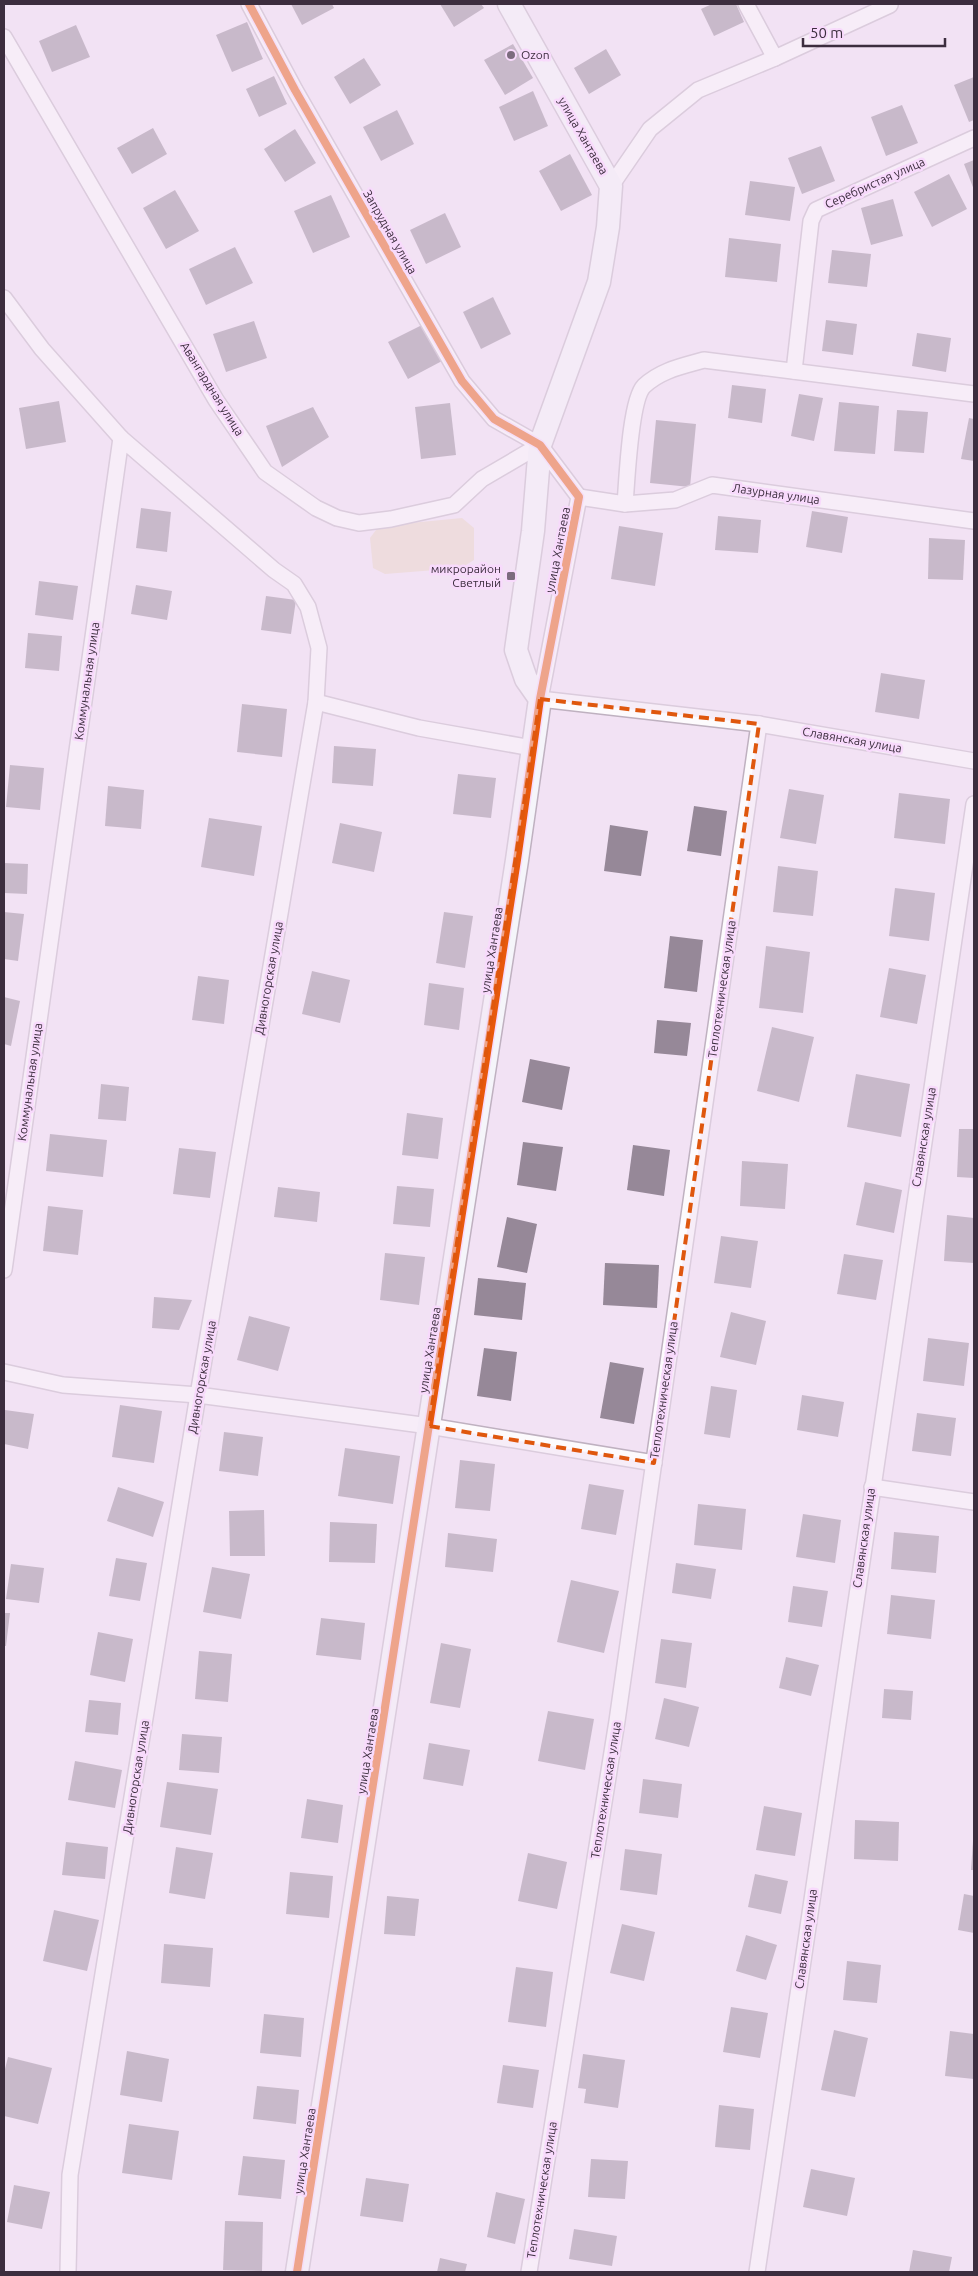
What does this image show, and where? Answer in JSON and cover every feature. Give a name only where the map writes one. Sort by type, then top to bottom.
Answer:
[{"type":"street","name":"Запрудная улица","points":[[249,4],[295,90],[462,381],[494,419],[540,445]]},
{"type":"street","name":"улица Хантаева","points":[[297,2272],[517,860],[532,748],[579,497],[540,445],[599,282],[608,227],[611,186],[509,4]]},
{"type":"street","points":[[746,4],[775,58]]},
{"type":"street","points":[[611,186],[650,129],[698,90],[775,58],[891,4]]},
{"type":"street","name":"Авангардная улица","points":[[4,37],[216,400],[265,472],[316,508],[337,518],[359,523],[391,519],[454,505],[482,479],[540,445]]},
{"type":"street","name":"Серебристая улица","points":[[794,371],[811,221],[816,210],[974,138]]},
{"type":"street","points":[[4,298],[42,349],[121,438],[274,570],[294,584],[308,607],[319,648],[316,702],[419,728],[532,748]]},
{"type":"street","points":[[625,504],[635,407],[643,387],[668,370],[704,360],[974,394]]},
{"type":"street","name":"Коммунальная улица","points":[[4,1270],[121,438]]},
{"type":"street","points":[[540,445],[533,531],[516,650],[526,679],[540,699],[759,724]]},
{"type":"street","name":"Лазурная улица","points":[[579,497],[625,504],[675,500],[712,485],[974,521]]},
{"type":"street","name":"Дивногорская улица","points":[[68,2272],[70,2175],[198,1395],[316,702]]},
{"type":"street","name":"Славянская улица","points":[[759,724],[974,761]]},
{"type":"street","name":"Теплотехническая улица","points":[[529,2272],[617,1721],[759,724]]},
{"type":"street","name":"Славянская улица","points":[[757,2272],[974,804]]},
{"type":"street","points":[[4,1372],[62,1385],[198,1395],[429,1426],[654,1463]]},
{"type":"street","points":[[872,1487],[974,1502]]},
{"type":"highlighted area","points":[[540,699],[759,724],[654,1463],[429,1426]]},
{"type":"shaded area","points":[[462,518],[474,528],[474,560],[461,568],[385,574],[373,568],[370,538],[379,526]]},
{"type":"building","points":[[291,4],[332,4],[334,8],[302,25]]},
{"type":"building","points":[[440,4],[481,4],[484,8],[454,27]]},
{"type":"building","points":[[712,4],[736,4],[744,22],[714,36],[701,9]]},
{"type":"building","points":[[247,22],[263,59],[232,72],[216,35]]},
{"type":"building","points":[[76,25],[90,57],[52,72],[39,41]]},
{"type":"building","points":[[513,44],[533,78],[505,95],[484,60]]},
{"type":"building","points":[[606,49],[621,75],[589,94],[574,68]]},
{"type":"building","points":[[364,58],[381,85],[350,104],[334,77]]},
{"type":"building","points":[[274,76],[287,104],[259,117],[246,89]]},
{"type":"building","points":[[974,77],[974,120],[969,122],[954,85]]},
{"type":"building","points":[[533,91],[548,126],[514,141],[499,107]]},
{"type":"building","points":[[902,105],[918,143],[886,156],[871,117]]},
{"type":"building","points":[[397,110],[414,144],[381,161],[363,127]]},
{"type":"building","points":[[153,128],[167,154],[132,174],[117,148]]},
{"type":"building","points":[[295,129],[316,163],[285,182],[264,149]]},
{"type":"building","points":[[821,146],[835,181],[802,194],[788,158]]},
{"type":"building","points":[[570,154],[592,195],[561,211],[539,171]]},
{"type":"building","points":[[974,160],[974,190],[964,164]]},
{"type":"building","points":[[949,174],[967,209],[932,227],[914,192]]},
{"type":"building","points":[[750,181],[795,187],[790,221],[745,215]]},
{"type":"building","points":[[175,190],[199,231],[166,249],[143,208]]},
{"type":"building","points":[[331,195],[350,237],[313,253],[294,211]]},
{"type":"building","points":[[893,199],[903,236],[871,245],[861,208]]},
{"type":"building","points":[[445,213],[461,247],[426,264],[410,230]]},
{"type":"building","points":[[729,238],[781,244],[777,282],[725,277]]},
{"type":"building","points":[[235,247],[253,283],[206,305],[189,269]]},
{"type":"building","points":[[832,250],[871,254],[867,287],[828,283]]},
{"type":"building","points":[[493,297],[511,334],[481,349],[463,312]]},
{"type":"building","points":[[826,320],[857,324],[853,355],[822,351]]},
{"type":"building","points":[[254,321],[267,358],[226,372],[213,334]]},
{"type":"building","points":[[422,325],[442,361],[408,379],[388,342]]},
{"type":"building","points":[[917,333],[951,338],[946,372],[912,366]]},
{"type":"building","points":[[732,385],[766,389],[762,423],[728,418]]},
{"type":"building","points":[[799,394],[823,398],[814,441],[791,436]]},
{"type":"building","points":[[59,401],[66,442],[26,449],[19,408]]},
{"type":"building","points":[[839,402],[879,406],[875,454],[834,451]]},
{"type":"building","points":[[450,403],[456,455],[421,459],[415,407]]},
{"type":"building","points":[[313,407],[329,437],[282,467],[266,426]]},
{"type":"building","points":[[897,410],[928,412],[924,453],[894,451]]},
{"type":"building","points":[[969,418],[974,419],[974,461],[961,459]]},
{"type":"building","points":[[656,420],[696,424],[690,487],[650,483]]},
{"type":"building","points":[[141,508],[171,512],[167,552],[136,548]]},
{"type":"building","points":[[812,511],[848,517],[842,553],[806,547]]},
{"type":"building","points":[[718,516],[761,520],[758,553],[715,550]]},
{"type":"building","points":[[619,526],[663,533],[655,586],[611,579]]},
{"type":"building","points":[[929,538],[965,540],[963,580],[928,579]]},
{"type":"building","points":[[39,581],[78,586],[73,620],[35,615]]},
{"type":"building","points":[[136,585],[172,591],[167,620],[131,614]]},
{"type":"building","points":[[266,596],[296,600],[291,634],[261,630]]},
{"type":"building","points":[[28,633],[62,636],[59,671],[25,668]]},
{"type":"building","points":[[881,673],[925,680],[919,719],[875,712]]},
{"type":"building","points":[[242,704],[287,709],[282,757],[237,752]]},
{"type":"building","points":[[334,746],[376,749],[373,786],[332,783]]},
{"type":"building","points":[[10,765],[44,768],[40,810],[6,807]]},
{"type":"building","points":[[458,774],[496,778],[491,818],[453,814]]},
{"type":"building","points":[[108,786],[144,790],[141,829],[105,826]]},
{"type":"building","points":[[789,789],[824,795],[816,844],[780,838]]},
{"type":"building","points":[[899,793],[950,799],[945,844],[894,838]]},
{"type":"building","points":[[694,806],[727,811],[721,856],[687,851]]},
{"type":"building","points":[[209,818],[262,826],[254,876],[201,867]]},
{"type":"building","points":[[340,823],[382,832],[374,872],[332,863]]},
{"type":"building","points":[[610,825],[648,831],[641,876],[604,871]]},
{"type":"building","points":[[4,863],[28,864],[27,894],[4,893]]},
{"type":"building","points":[[778,866],[818,871],[813,916],[773,912]]},
{"type":"building","points":[[895,888],[935,893],[929,941],[889,936]]},
{"type":"building","points":[[4,912],[24,914],[18,961],[4,959]]},
{"type":"building","points":[[444,912],[473,916],[465,968],[436,963]]},
{"type":"building","points":[[670,936],[703,940],[697,992],[664,988]]},
{"type":"building","points":[[766,946],[810,952],[803,1013],[759,1008]]},
{"type":"building","points":[[889,968],[926,975],[917,1024],[880,1017]]},
{"type":"building","points":[[312,971],[350,980],[340,1023],[302,1014]]},
{"type":"building","points":[[198,976],[229,980],[224,1024],[192,1020]]},
{"type":"building","points":[[429,983],[464,988],[459,1030],[424,1025]]},
{"type":"building","points":[[4,997],[20,1001],[11,1046],[4,1044]]},
{"type":"building","points":[[657,1020],[691,1023],[687,1056],[654,1053]]},
{"type":"building","points":[[772,1027],[814,1037],[799,1102],[757,1091]]},
{"type":"building","points":[[530,1059],[570,1067],[562,1110],[522,1102]]},
{"type":"building","points":[[856,1074],[910,1084],[901,1137],[847,1127]]},
{"type":"building","points":[[101,1084],[129,1087],[126,1121],[98,1119]]},
{"type":"building","points":[[407,1113],[443,1118],[438,1159],[402,1155]]},
{"type":"building","points":[[959,1129],[974,1129],[974,1178],[957,1177]]},
{"type":"building","points":[[50,1134],[107,1140],[103,1177],[46,1171]]},
{"type":"building","points":[[523,1142],[563,1147],[556,1191],[517,1185]]},
{"type":"building","points":[[633,1145],[670,1150],[664,1196],[627,1190]]},
{"type":"building","points":[[179,1148],[216,1152],[210,1198],[173,1194]]},
{"type":"building","points":[[742,1161],[788,1164],[785,1209],[740,1206]]},
{"type":"building","points":[[865,1182],[902,1190],[894,1233],[856,1225]]},
{"type":"building","points":[[397,1186],[434,1189],[430,1227],[393,1224]]},
{"type":"building","points":[[278,1187],[320,1192],[317,1222],[274,1217]]},
{"type":"building","points":[[48,1206],[83,1210],[78,1255],[43,1251]]},
{"type":"building","points":[[947,1215],[974,1218],[974,1263],[944,1261]]},
{"type":"building","points":[[507,1217],[537,1224],[527,1273],[497,1267]]},
{"type":"building","points":[[721,1236],[758,1241],[751,1288],[714,1283]]},
{"type":"building","points":[[385,1253],[425,1257],[419,1305],[380,1300]]},
{"type":"building","points":[[844,1254],[883,1260],[876,1300],[837,1294]]},
{"type":"building","points":[[605,1263],[659,1265],[657,1308],[603,1305]]},
{"type":"building","points":[[478,1278],[526,1283],[522,1320],[474,1315]]},
{"type":"building","points":[[154,1297],[192,1300],[179,1330],[152,1328]]},
{"type":"building","points":[[731,1312],[766,1321],[756,1365],[720,1357]]},
{"type":"building","points":[[249,1316],[290,1327],[278,1371],[237,1360]]},
{"type":"building","points":[[928,1338],[969,1343],[964,1386],[923,1381]]},
{"type":"building","points":[[484,1348],[517,1352],[511,1401],[477,1396]]},
{"type":"building","points":[[610,1362],[644,1368],[634,1424],[600,1418]]},
{"type":"building","points":[[711,1386],[737,1390],[730,1438],[704,1434]]},
{"type":"building","points":[[802,1395],[844,1402],[838,1437],[797,1430]]},
{"type":"building","points":[[120,1405],[162,1411],[154,1463],[112,1457]]},
{"type":"building","points":[[5,1410],[34,1414],[28,1449],[4,1444]]},
{"type":"building","points":[[917,1413],[956,1418],[951,1456],[912,1451]]},
{"type":"building","points":[[224,1432],[263,1437],[258,1476],[219,1471]]},
{"type":"building","points":[[345,1448],[400,1456],[393,1504],[338,1496]]},
{"type":"building","points":[[460,1460],[495,1464],[490,1511],[455,1508]]},
{"type":"building","points":[[589,1484],[624,1490],[616,1535],[581,1529]]},
{"type":"building","points":[[118,1487],[164,1502],[153,1537],[107,1521]]},
{"type":"building","points":[[698,1504],[746,1509],[742,1550],[694,1545]]},
{"type":"building","points":[[264,1510],[265,1556],[230,1556],[229,1511]]},
{"type":"building","points":[[803,1514],[841,1520],[835,1563],[796,1557]]},
{"type":"building","points":[[330,1522],[377,1524],[375,1563],[329,1562]]},
{"type":"building","points":[[894,1532],[939,1536],[936,1573],[891,1569]]},
{"type":"building","points":[[448,1533],[497,1539],[493,1572],[445,1567]]},
{"type":"building","points":[[116,1558],[147,1563],[140,1601],[109,1596]]},
{"type":"building","points":[[676,1563],[716,1569],[711,1599],[672,1593]]},
{"type":"building","points":[[11,1564],[44,1568],[39,1603],[6,1599]]},
{"type":"building","points":[[212,1567],[250,1574],[241,1619],[203,1612]]},
{"type":"building","points":[[571,1580],[619,1591],[604,1653],[557,1642]]},
{"type":"building","points":[[793,1586],[828,1591],[822,1627],[788,1622]]},
{"type":"building","points":[[891,1595],[935,1600],[931,1639],[887,1634]]},
{"type":"building","points":[[4,1613],[10,1613],[6,1646],[4,1646]]},
{"type":"building","points":[[321,1618],[365,1623],[361,1660],[316,1655]]},
{"type":"building","points":[[98,1632],[133,1639],[125,1682],[90,1675]]},
{"type":"building","points":[[661,1639],[692,1643],[686,1688],[655,1683]]},
{"type":"building","points":[[441,1643],[471,1649],[460,1708],[430,1703]]},
{"type":"building","points":[[199,1651],[232,1654],[228,1702],[195,1699]]},
{"type":"building","points":[[786,1657],[819,1665],[811,1696],[779,1688]]},
{"type":"building","points":[[884,1689],[913,1691],[911,1720],[882,1718]]},
{"type":"building","points":[[664,1698],[699,1707],[689,1747],[655,1739]]},
{"type":"building","points":[[89,1700],[121,1703],[118,1735],[85,1732]]},
{"type":"building","points":[[548,1711],[594,1719],[585,1770],[538,1761]]},
{"type":"building","points":[[182,1734],[222,1737],[219,1773],[179,1770]]},
{"type":"building","points":[[429,1743],[470,1750],[463,1786],[423,1779]]},
{"type":"building","points":[[75,1761],[122,1770],[115,1808],[68,1800]]},
{"type":"building","points":[[643,1779],[682,1784],[678,1818],[639,1813]]},
{"type":"building","points":[[167,1782],[218,1789],[211,1835],[160,1827]]},
{"type":"building","points":[[307,1799],[343,1805],[338,1843],[301,1838]]},
{"type":"building","points":[[764,1806],[802,1813],[795,1856],[756,1850]]},
{"type":"building","points":[[855,1820],[899,1822],[898,1861],[854,1859]]},
{"type":"building","points":[[973,1841],[974,1870],[971,1870]]},
{"type":"building","points":[[66,1842],[108,1847],[105,1879],[62,1875]]},
{"type":"building","points":[[176,1847],[213,1853],[205,1899],[169,1893]]},
{"type":"building","points":[[625,1849],[662,1854],[657,1895],[620,1890]]},
{"type":"building","points":[[528,1853],[567,1862],[557,1909],[518,1901]]},
{"type":"building","points":[[290,1872],[333,1876],[329,1918],[286,1914]]},
{"type":"building","points":[[755,1874],[788,1881],[781,1914],[748,1907]]},
{"type":"building","points":[[964,1894],[974,1896],[974,1933],[958,1930]]},
{"type":"building","points":[[387,1896],[419,1899],[415,1936],[384,1934]]},
{"type":"building","points":[[54,1910],[99,1920],[87,1971],[43,1961]]},
{"type":"building","points":[[622,1924],[655,1932],[644,1981],[610,1973]]},
{"type":"building","points":[[746,1935],[777,1945],[766,1980],[736,1971]]},
{"type":"building","points":[[164,1944],[213,1948],[210,1987],[161,1983]]},
{"type":"building","points":[[847,1961],[881,1965],[877,2003],[843,2000]]},
{"type":"building","points":[[516,1967],[553,1972],[546,2027],[508,2022]]},
{"type":"building","points":[[731,2007],[768,2013],[760,2058],[723,2052]]},
{"type":"building","points":[[264,2014],[304,2018],[301,2057],[260,2053]]},
{"type":"building","points":[[834,2030],[868,2038],[855,2097],[821,2090]]},
{"type":"building","points":[[950,2031],[974,2034],[974,2079],[945,2076]]},
{"type":"building","points":[[127,2051],[169,2059],[162,2102],[120,2095]]},
{"type":"building","points":[[583,2054],[625,2060],[618,2108],[584,2103],[586,2089],[578,2088]]},
{"type":"building","points":[[8,2057],[52,2068],[38,2124],[4,2116],[4,2073]]},
{"type":"building","points":[[503,2065],[539,2070],[533,2108],[497,2103]]},
{"type":"building","points":[[257,2086],[299,2090],[296,2124],[253,2119]]},
{"type":"building","points":[[719,2105],[754,2109],[750,2150],[715,2147]]},
{"type":"building","points":[[129,2124],[179,2131],[172,2180],[122,2173]]},
{"type":"building","points":[[243,2156],[285,2160],[281,2199],[238,2195]]},
{"type":"building","points":[[591,2159],[628,2161],[625,2199],[588,2197]]},
{"type":"building","points":[[811,2169],[855,2178],[847,2216],[803,2207]]},
{"type":"building","points":[[366,2178],[409,2184],[403,2222],[360,2216]]},
{"type":"building","points":[[14,2185],[50,2192],[42,2229],[7,2222]]},
{"type":"building","points":[[496,2192],[525,2199],[515,2244],[487,2237]]},
{"type":"building","points":[[225,2221],[263,2222],[262,2271],[223,2270]]},
{"type":"building","points":[[574,2229],[617,2236],[612,2266],[569,2259]]},
{"type":"building","points":[[913,2250],[952,2257],[949,2272],[909,2272]]},
{"type":"building","points":[[440,2258],[467,2264],[465,2272],[437,2272]]},
{"type":"cycle path","points":[[249,4],[295,90],[462,381],[494,419],[540,445],[579,497],[540,699],[517,860],[297,2272]]},
{"type":"place","name":"Ozon","points":[[511,55]]},
{"type":"place","name":"микрорайон Светлый","points":[[511,576]]}]
